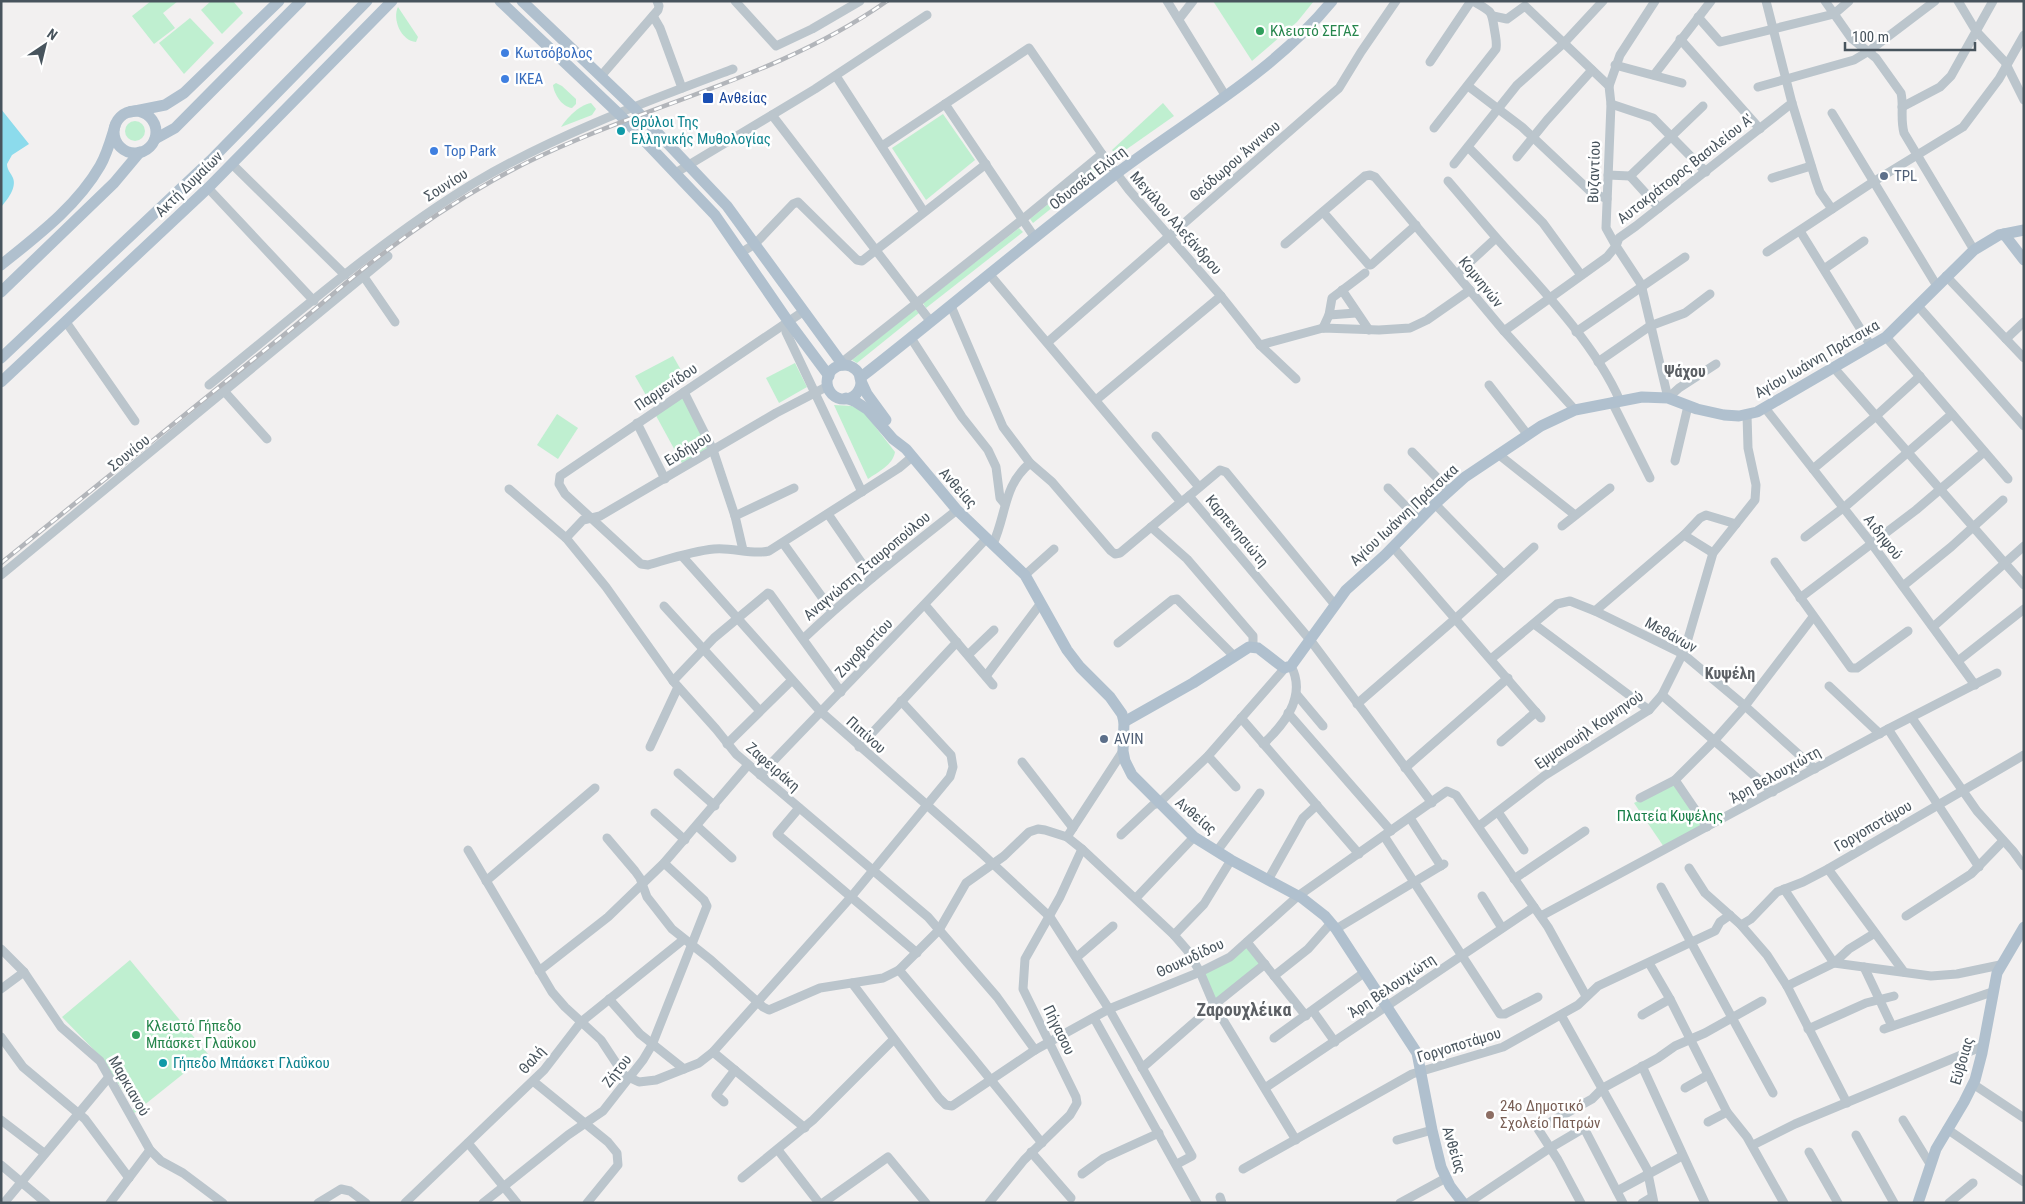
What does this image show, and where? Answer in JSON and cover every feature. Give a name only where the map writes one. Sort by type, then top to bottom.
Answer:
[{"type":"main road","points":[[1,265],[36,236],[80,195],[101,165],[115,126],[121,117],[130,112],[165,105],[184,93],[278,1]]},
{"type":"main road","points":[[1,292],[114,183],[140,152],[146,149],[155,139],[175,128],[301,1]]},
{"type":"main road","name":"Ακτή Δυμαίων","points":[[1,358],[200,171],[367,1]]},
{"type":"main road","name":"Ακτή Δυμαίων","points":[[1,382],[208,188],[392,1]]},
{"type":"main road","points":[[500,1],[619,114],[715,215],[742,252],[828,381],[836,396],[846,398],[856,394],[861,380],[855,369],[842,364],[727,206],[633,107],[522,1]]},
{"type":"main road","name":"Οδυσσέα Ελύτη","points":[[861,380],[1116,174],[1251,78],[1292,44],[1332,1]]},
{"type":"main road","points":[[560,58],[571,46]]},
{"type":"main road","points":[[130,112],[136,111],[148,116],[155,126],[155,139]]},
{"type":"main road","points":[[115,126],[116,140],[120,146],[133,152],[140,152]]},
{"type":"main road","name":"Αγίου Ιωάννη Πράτσικα","points":[[1288,667],[1311,641],[1350,586],[1449,490],[1527,434],[1575,410],[1616,401],[1650,397],[1668,398],[1688,406],[1724,415],[1747,415],[1765,408],[1886,337],[1974,250],[1989,240],[2004,234],[2024,230]]},
{"type":"main road","points":[[2004,234],[2024,260]]},
{"type":"main road","points":[[828,381],[835,368],[842,364]]},
{"type":"main road","name":"Ανθείας","points":[[861,380],[867,394],[912,457],[957,510],[1025,575],[1067,650],[1080,667],[1118,707],[1124,722],[1124,761],[1132,775],[1194,837],[1231,860],[1298,896],[1318,909],[1334,926],[1417,1053],[1432,1130],[1446,1178],[1463,1203]]},
{"type":"main road","name":"Ανθείας","points":[[846,398],[867,409],[893,439],[902,445]]},
{"type":"main road","points":[[1124,722],[1193,683],[1247,647],[1254,646],[1288,667]]},
{"type":"main road","name":"Εύβοιας","points":[[1919,1202],[1936,1149],[1973,1084],[1983,1046],[1992,992],[2000,965],[2024,927]]},
{"type":"street","points":[[601,76],[659,8],[657,1]]},
{"type":"street","points":[[735,1],[776,46],[812,29],[860,1]]},
{"type":"street","points":[[1167,1],[1225,96]]},
{"type":"street","points":[[1179,19],[1192,1]]},
{"type":"street","name":"Θεόδωρου Άννινου","points":[[1048,342],[1339,88],[1396,1]]},
{"type":"street","points":[[1430,62],[1472,1],[1489,10],[1493,16],[1497,41],[1496,49],[1434,128]]},
{"type":"street","points":[[1454,164],[1497,108],[1524,77],[1564,43],[1603,1]]},
{"type":"street","points":[[1493,16],[1507,19],[1528,4],[1564,43],[1609,86],[1620,55],[1655,1]]},
{"type":"street","points":[[1654,75],[1711,1]]},
{"type":"street","points":[[1766,1],[1792,104],[1811,166],[1820,190],[1832,210]]},
{"type":"street","points":[[1825,1],[1851,38],[1876,58],[1901,93],[1901,121],[1904,133],[1974,250]]},
{"type":"street","points":[[1698,17],[1720,42],[1834,14],[1848,1]]},
{"type":"street","points":[[1758,87],[1843,64],[1868,52],[1935,1]]},
{"type":"street","points":[[1958,1],[1976,31],[2006,64],[2024,99]]},
{"type":"street","points":[[1902,107],[1940,87],[1951,76],[1993,1]]},
{"type":"street","points":[[676,172],[836,76],[927,15]]},
{"type":"street","points":[[653,16],[660,28],[682,88]]},
{"type":"street","points":[[1767,252],[1873,182],[1963,127],[1993,86],[2024,35]]},
{"type":"street","points":[[1680,39],[1760,129]]},
{"type":"street","name":"Μεγάλου Αλεξάνδρου","points":[[882,146],[1029,48],[1116,174],[1221,296],[1260,345],[1296,379]]},
{"type":"street","points":[[1615,65],[1682,83]]},
{"type":"street","name":"Σουνίου","points":[[210,385],[344,275],[419,220],[475,183],[533,152],[633,107],[733,69]]},
{"type":"street","points":[[1517,157],[1533,136],[1592,70]]},
{"type":"street","points":[[836,76],[924,212]]},
{"type":"street","points":[[1468,86],[1533,136],[1591,192],[1607,199]]},
{"type":"street","name":"Βυζαντίου","points":[[1609,86],[1611,104],[1606,228],[1641,286],[1668,398]]},
{"type":"street","points":[[945,104],[1035,238]]},
{"type":"street","points":[[1611,104],[1653,118],[1706,172]]},
{"type":"street","name":"Αυτοκράτορος Βασιλείου A'","points":[[1504,331],[1607,257],[1616,246],[1619,238],[1792,104]]},
{"type":"street","points":[[1608,175],[1630,176],[1703,106]]},
{"type":"street","points":[[1832,113],[1937,286]]},
{"type":"street","points":[[772,115],[931,322]]},
{"type":"street","points":[[1468,147],[1543,223],[1581,275]]},
{"type":"street","points":[[842,364],[916,303],[1023,220],[1102,154]]},
{"type":"street","points":[[232,164],[344,275]]},
{"type":"street","points":[[742,252],[755,244],[793,204],[798,202],[857,260],[862,261],[986,164]]},
{"type":"street","points":[[1772,178],[1811,166]]},
{"type":"street","name":"Κομνηνών","points":[[1323,212],[1365,176],[1375,177],[1504,331],[1575,410]]},
{"type":"street","points":[[1630,176],[1658,208]]},
{"type":"street","points":[[1448,181],[1549,297],[1598,362],[1612,385],[1616,401],[1650,478]]},
{"type":"street","points":[[208,188],[314,301]]},
{"type":"street","points":[[1285,244],[1323,212],[1368,265],[1371,265],[1416,225]]},
{"type":"street","points":[[1800,231],[1871,346]]},
{"type":"street","points":[[1457,274],[1496,238]]},
{"type":"street","points":[[1824,269],[1864,242]]},
{"type":"street","name":"Σουνίου","points":[[1,575],[388,256]]},
{"type":"street","points":[[1576,332],[1685,257]]},
{"type":"street","points":[[1323,328],[1332,298],[1365,274]]},
{"type":"street","name":"Καρπενησιώτη","points":[[990,275],[1181,502],[1189,496],[1311,641],[1432,803]]},
{"type":"street","points":[[1946,276],[2024,358]]},
{"type":"street","points":[[364,277],[395,322]]},
{"type":"street","points":[[1342,290],[1369,330]]},
{"type":"street","points":[[1260,345],[1323,328],[1400,330],[1416,326],[1470,290]]},
{"type":"street","points":[[1598,362],[1650,326],[1685,313],[1710,294]]},
{"type":"street","points":[[1096,400],[1221,296]]},
{"type":"street","points":[[951,306],[1004,427],[1030,463],[1052,482],[1111,552],[1115,554],[1120,553],[1181,502]]},
{"type":"street","points":[[1918,306],[2024,426]]},
{"type":"street","name":"Παρμενίδου","points":[[590,518],[565,494],[559,484],[560,476],[804,311]]},
{"type":"street","points":[[1328,315],[1356,312]]},
{"type":"street","points":[[788,321],[786,332],[862,492]]},
{"type":"street","points":[[66,322],[135,421]]},
{"type":"street","points":[[2006,339],[2024,322]]},
{"type":"street","points":[[1886,337],[2008,479]]},
{"type":"street","points":[[912,338],[962,417],[988,450],[996,467],[1000,498],[1005,504]]},
{"type":"street","points":[[1668,398],[1678,388],[1716,364]]},
{"type":"street","points":[[1834,368],[2024,585]]},
{"type":"street","points":[[1813,469],[1920,376]]},
{"type":"street","name":"Ευδήμου","points":[[566,538],[583,520],[600,516],[816,392],[828,381]]},
{"type":"street","points":[[1489,385],[1527,434]]},
{"type":"street","points":[[224,391],[267,439]]},
{"type":"street","points":[[684,392],[713,450],[735,516],[742,550]]},
{"type":"street","points":[[1675,461],[1688,406]]},
{"type":"street","name":"Αιδηψού","points":[[1765,408],[1872,544],[1974,685]]},
{"type":"street","points":[[1805,537],[1843,508],[1952,414]]},
{"type":"street","name":"Εμμανουήλ Κομνηνού","points":[[1479,826],[1544,776],[1649,710],[1662,695],[1682,654],[1713,553],[1755,500],[1756,493],[1748,448],[1747,415]]},
{"type":"street","points":[[637,423],[664,479]]},
{"type":"street","points":[[1156,436],[1199,487]]},
{"type":"street","points":[[1412,452],[1449,490]]},
{"type":"street","points":[[1800,598],[1872,544],[1984,452]]},
{"type":"street","points":[[1498,454],[1576,515]]},
{"type":"street","points":[[590,518],[644,566],[714,549],[763,553],[828,514],[899,468],[912,457]]},
{"type":"street","points":[[989,541],[998,531],[1005,504],[1015,478],[1030,463]]},
{"type":"street","points":[[1189,496],[1220,470],[1226,472],[1335,605]]},
{"type":"street","points":[[735,516],[794,488]]},
{"type":"street","points":[[1388,488],[1419,520]]},
{"type":"street","points":[[1562,526],[1610,488]]},
{"type":"street","name":"Ζαφειράκη","points":[[509,489],[566,538],[606,586],[676,684],[728,744],[748,765],[928,917],[997,997],[1036,1050]]},
{"type":"street","points":[[1903,586],[2003,500]]},
{"type":"street","points":[[1435,504],[1503,574]]},
{"type":"street","name":"Αναγνώστη Σταυροπούλου","points":[[650,747],[676,684],[704,649],[736,618],[768,593],[803,639],[872,578],[957,510]]},
{"type":"street","points":[[828,514],[872,578]]},
{"type":"street","points":[[1595,611],[1684,535],[1700,518],[1706,516],[1736,524]]},
{"type":"street","points":[[1152,527],[1187,559],[1253,636],[1254,646]]},
{"type":"street","points":[[1684,535],[1713,553]]},
{"type":"street","name":"Ζυγοβιστίου","points":[[760,775],[989,541]]},
{"type":"street","points":[[782,543],[832,612]]},
{"type":"street","points":[[1933,627],[2024,546]]},
{"type":"street","points":[[1392,547],[1508,678],[1538,715],[1502,742]]},
{"type":"street","points":[[1357,704],[1534,547]]},
{"type":"street","points":[[1025,575],[1054,549]]},
{"type":"street","name":"Πιπίνου","points":[[682,556],[820,712],[994,864],[1050,917],[1077,956],[1109,1009],[1192,1156],[1177,1164]]},
{"type":"street","points":[[1775,562],[1848,666],[1857,668],[1908,631]]},
{"type":"street","points":[[1118,643],[1172,600],[1177,599],[1234,656]]},
{"type":"street","name":"Μεθάνων","points":[[1534,624],[1557,604],[1570,601],[1595,611],[1682,654],[1746,706],[1815,769]]},
{"type":"street","points":[[986,676],[1041,603]]},
{"type":"street","points":[[925,605],[993,685]]},
{"type":"street","points":[[664,606],[760,712]]},
{"type":"street","points":[[1958,661],[2024,609]]},
{"type":"street","points":[[1640,798],[1675,780],[1714,741],[1746,706],[1813,617]]},
{"type":"street","points":[[1491,659],[1534,624],[1649,710]]},
{"type":"street","points":[[968,655],[994,630]]},
{"type":"street","points":[[803,639],[841,692]]},
{"type":"street","points":[[859,747],[956,642]]},
{"type":"street","points":[[1121,836],[1208,756],[1288,667],[1296,678],[1297,695],[1277,731],[1263,744]]},
{"type":"street","name":"Άρη Βελουχιώτη","points":[[1541,916],[1888,729],[1998,673]]},
{"type":"street","points":[[1405,768],[1508,678]]},
{"type":"street","points":[[728,744],[792,680]]},
{"type":"street","points":[[1829,686],[1880,734]]},
{"type":"street","points":[[1297,695],[1323,726]]},
{"type":"street","points":[[1662,695],[1773,792]]},
{"type":"street","points":[[468,850],[556,998],[601,1040],[619,1069],[629,1078],[646,1082],[684,1069],[702,1062],[713,1052],[851,897],[950,777],[953,761],[948,752],[901,701]]},
{"type":"street","points":[[1288,713],[1388,833],[1413,882],[1500,1014],[1505,1014],[1538,997]]},
{"type":"street","points":[[1241,718],[1359,854]]},
{"type":"street","points":[[1912,718],[1981,817],[2024,866]]},
{"type":"street","points":[[1888,729],[1979,867]]},
{"type":"street","points":[[1067,837],[1123,750]]},
{"type":"street","name":"Γοργοποτάμου","points":[[1741,925],[1751,919],[1772,896],[1828,869],[2024,755]]},
{"type":"street","points":[[1208,756],[1236,787]]},
{"type":"street","points":[[1022,762],[1073,828]]},
{"type":"street","points":[[539,971],[608,917],[643,884],[715,806],[748,765]]},
{"type":"street","points":[[678,773],[715,806]]},
{"type":"street","points":[[1675,780],[1707,827]]},
{"type":"street","points":[[486,881],[595,788]]},
{"type":"street","name":"Θουκυδίδου","points":[[894,1039],[939,1098],[952,1106],[1050,1041],[1109,1009],[1200,972],[1230,956],[1298,896],[1447,791],[1456,795],[1479,826]]},
{"type":"street","points":[[1217,851],[1260,793]]},
{"type":"street","points":[[1268,880],[1303,818],[1317,806]]},
{"type":"street","points":[[799,808],[778,834],[917,953]]},
{"type":"street","points":[[1498,812],[1524,850]]},
{"type":"street","points":[[655,813],[685,840]]},
{"type":"street","points":[[1274,976],[1334,926],[1442,865],[1410,818]]},
{"type":"street","points":[[697,826],[732,858]]},
{"type":"street","points":[[1479,826],[1541,916],[1586,996]]},
{"type":"street","points":[[607,838],[635,871],[643,884],[647,897],[672,929],[683,940],[711,960],[765,1009],[772,1009],[812,990],[883,978],[899,970],[940,930],[966,883],[994,864],[1032,831],[1046,830],[1067,837],[1136,898],[1187,950],[1200,972],[1214,1005],[1296,1140]]},
{"type":"street","points":[[1514,879],[1585,831]]},
{"type":"street","points":[[1136,898],[1194,837]]},
{"type":"street","points":[[1906,916],[1954,886],[1979,867],[2003,841]]},
{"type":"street","name":"Πήγασου","points":[[989,1203],[1031,1152],[1070,1115],[1078,1101],[1023,988],[1022,982],[1025,959],[1050,917],[1082,849]]},
{"type":"street","points":[[1174,935],[1204,904],[1231,860]]},
{"type":"street","name":"Ζήτου","points":[[483,1203],[607,1106],[643,1060],[652,1045],[707,906],[706,902],[694,890],[664,863]]},
{"type":"street","points":[[1689,868],[1706,893],[1741,925],[1766,955],[1787,986],[1847,1103]]},
{"type":"street","points":[[1828,869],[1904,972]]},
{"type":"street","points":[[1661,887],[1774,1094]]},
{"type":"street","points":[[1784,889],[1834,963],[1932,976],[1952,975],[2000,965]]},
{"type":"street","points":[[1482,896],[1502,928]]},
{"type":"street","name":"Άρη Βελουχιώτη","points":[[1265,1088],[1534,906]]},
{"type":"street","name":"Γοργοποτάμου","points":[[1243,1169],[1421,1070],[1500,1049],[1578,1005],[1598,986],[1715,930],[1720,922],[1730,915]]},
{"type":"street","points":[[1077,956],[1113,926]]},
{"type":"street","points":[[1787,986],[1834,963],[1850,949],[1875,933]]},
{"type":"street","name":"Θαλή","points":[[405,1203],[549,1065],[581,1022],[683,940]]},
{"type":"street","points":[[1247,942],[1274,976],[1335,1042]]},
{"type":"street","name":"Μαρκιανού","points":[[1,949],[24,972],[61,1027],[94,1054],[150,1150],[161,1161],[223,1203]]},
{"type":"street","points":[[1649,963],[1670,998],[1727,1112],[1753,1145],[1784,1203]]},
{"type":"street","points":[[1142,1068],[1214,1005],[1265,964]]},
{"type":"street","points":[[1864,967],[1880,999],[1888,1027],[1992,992]]},
{"type":"street","points":[[899,970],[1042,1143]]},
{"type":"street","points":[[1,989],[24,972]]},
{"type":"street","points":[[1274,1038],[1310,1014],[1365,972]]},
{"type":"street","points":[[742,1178],[805,1128],[894,1039],[852,983]]},
{"type":"street","points":[[1808,1029],[1866,1003],[1894,996]]},
{"type":"street","points":[[1642,1015],[1670,998]]},
{"type":"street","points":[[609,999],[640,1034],[684,1069]]},
{"type":"street","points":[[1581,1203],[1538,1129],[1592,1099],[1603,1088],[1690,1038],[1705,1033],[1762,1001]]},
{"type":"street","points":[[1561,1015],[1603,1088],[1648,1173],[1653,1200],[1642,1203]]},
{"type":"street","points":[[1094,1018],[1197,1203]]},
{"type":"street","points":[[1,1037],[24,1067],[79,1113],[129,1178]]},
{"type":"street","points":[[1753,1145],[1795,1124],[1983,1046]]},
{"type":"street","points":[[713,1052],[805,1128]]},
{"type":"street","points":[[1642,1066],[1705,1203]]},
{"type":"street","points":[[724,1102],[716,1096],[735,1070]]},
{"type":"street","points":[[1685,1088],[1708,1075]]},
{"type":"street","points":[[4,1203],[20,1181],[109,1077]]},
{"type":"street","points":[[532,1081],[584,1125],[613,1146],[617,1153],[619,1160],[617,1167],[588,1203]]},
{"type":"street","points":[[1973,1084],[2024,1118]]},
{"type":"street","points":[[1708,1122],[1727,1112]]},
{"type":"street","points":[[1,1120],[44,1153]]},
{"type":"street","points":[[1903,1120],[1930,1164]]},
{"type":"street","points":[[1468,1203],[1550,1148],[1584,1128],[1623,1203]]},
{"type":"street","points":[[1397,1140],[1432,1130]]},
{"type":"street","points":[[1947,1130],[2024,1182]]},
{"type":"street","points":[[1082,1174],[1104,1158],[1159,1133]]},
{"type":"street","points":[[1856,1135],[1894,1203]]},
{"type":"street","points":[[468,1143],[517,1203]]},
{"type":"street","points":[[110,1203],[150,1150]]},
{"type":"street","points":[[778,1150],[819,1203]]},
{"type":"street","points":[[1031,1152],[1071,1198]]},
{"type":"street","points":[[1809,1152],[1838,1203]]},
{"type":"street","points":[[1617,1191],[1682,1156]]},
{"type":"street","points":[[824,1203],[888,1157],[926,1203]]},
{"type":"street","points":[[1,1165],[46,1203]]},
{"type":"street","points":[[1400,1203],[1446,1178]]},
{"type":"street","points":[[1949,1203],[1973,1183]]},
{"type":"street","points":[[318,1203],[335,1191],[344,1188],[366,1203]]},
{"type":"green space","points":[[151,1],[178,1],[163,13],[175,28],[154,44],[132,16]]},
{"type":"green space","points":[[211,1],[233,1],[243,13],[222,34],[201,10]]},
{"type":"green space","name":"Κλειστό ΣΕΓΑΣ","points":[[1213,1],[1314,1],[1297,22],[1252,61]]},
{"type":"green space","points":[[398,7],[418,37],[416,42],[406,38],[399,29],[396,17]]},
{"type":"green space","points":[[190,18],[214,43],[184,74],[159,43]]},
{"type":"green space","points":[[556,83],[576,99],[576,104],[572,108],[562,103],[557,96],[553,85]]},
{"type":"green space","points":[[591,103],[596,109],[592,115],[561,127],[578,109]]},
{"type":"green space","points":[[1163,103],[1174,116],[1117,156],[1112,150]]},
{"type":"green space","points":[[943,114],[975,160],[926,200],[892,148]]},
{"type":"green space","points":[[135,121],[142,124],[145,131],[142,138],[135,141],[128,138],[125,131],[128,124]]},
{"type":"green space","points":[[1099,162],[1103,167],[1033,223],[1030,219]]},
{"type":"green space","points":[[1019,228],[1023,232],[926,308],[923,303]]},
{"type":"green space","points":[[915,309],[919,313],[857,363],[852,360]]},
{"type":"green space","points":[[673,356],[685,377],[647,397],[635,376]]},
{"type":"green space","points":[[795,363],[807,387],[779,403],[766,378]]},
{"type":"green space","points":[[684,392],[713,450],[684,467],[654,412]]},
{"type":"green space","points":[[834,405],[852,406],[863,411],[895,452],[894,457],[888,464],[868,479]]},
{"type":"green space","points":[[557,414],[578,428],[558,459],[537,445]]},
{"type":"green space","name":"Πλατεία Κυψέλης","points":[[1674,783],[1704,826],[1664,847],[1634,803]]},
{"type":"green space","points":[[1247,942],[1265,964],[1214,1005],[1200,972]]},
{"type":"green space","name":"Κλειστό Γήπεδο Μπάσκετ Γλαΰκου","points":[[130,960],[208,1054],[133,1114],[133,1105],[97,1053],[62,1017]]},
{"type":"water","points":[[1,109],[29,144],[12,155],[7,164],[14,186],[11,194],[1,207]]},
{"type":"railway","points":[[1,563],[369,264],[449,207],[492,181],[540,156],[590,134],[743,76],[792,55],[841,30],[887,1]]},
{"type":"place","name":"Κλειστό ΣΕΓΑΣ","points":[[1260,31]]},
{"type":"place","name":"Κωτσόβολος","points":[[505,53]]},
{"type":"place","name":"IKEA","points":[[505,79]]},
{"type":"place","name":"Ανθείας","points":[[708,98]]},
{"type":"place","name":"Θρύλοι Της Ελληνικής Μυθολογίας","points":[[621,131]]},
{"type":"place","name":"Top Park","points":[[434,151]]},
{"type":"place","name":"TPL","points":[[1884,176]]},
{"type":"place","name":"AVIN","points":[[1104,739]]},
{"type":"place","name":"Κλειστό Γήπεδο Μπάσκετ Γλαΰκου","points":[[136,1035]]},
{"type":"place","name":"Γήπεδο Μπάσκετ Γλαΰκου","points":[[163,1063]]},
{"type":"place","name":"24ο Δημοτικό Σχολείο Πατρών","points":[[1490,1115]]},
{"type":"district","name":"Ψάχου","points":[[1685,371]]},
{"type":"district","name":"Κυψέλη","points":[[1730,673]]},
{"type":"district","name":"Ζαρουχλέικα","points":[[1244,1009]]}]
